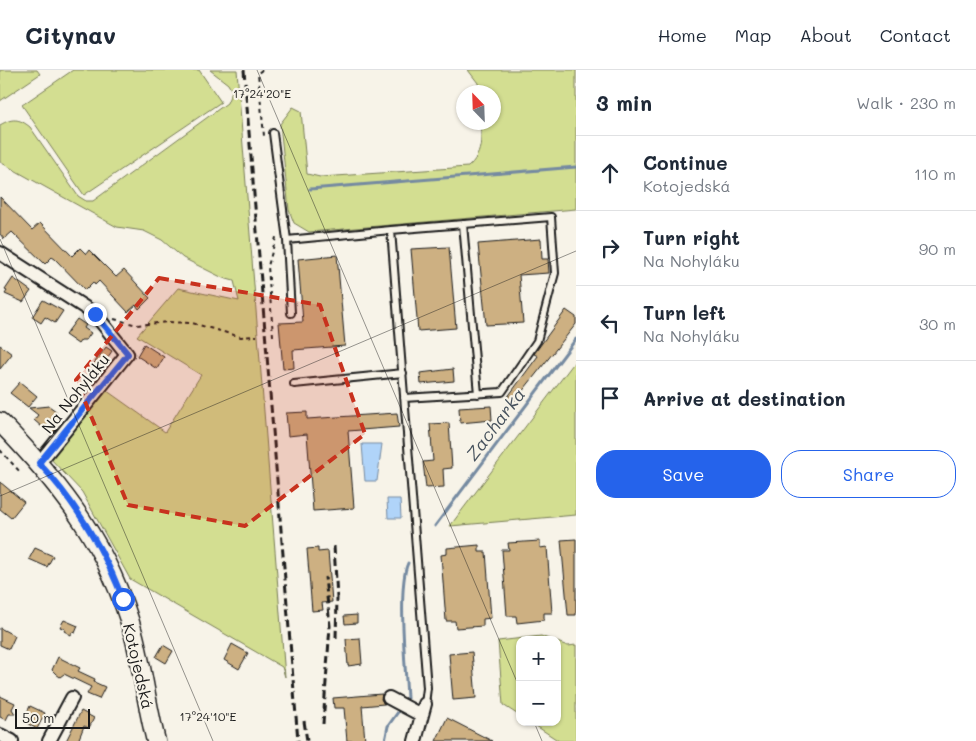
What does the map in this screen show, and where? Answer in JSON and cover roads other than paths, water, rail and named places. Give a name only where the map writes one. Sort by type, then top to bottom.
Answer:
[{"type":"main road","name":"Kotojedská","points":[[0,422],[58,485],[102,552],[117,583],[139,656],[156,741]]},
{"type":"street","name":"Na Nohyláku","points":[[0,253],[95,314],[128,354],[39,463]]},
{"type":"street","points":[[49,741],[72,698]]},
{"type":"street","points":[[389,698],[423,710],[415,741]]},
{"type":"street","points":[[0,735],[12,741]]},
{"type":"lane","points":[[274,133],[287,240],[291,313]]},
{"type":"lane","points":[[287,240],[551,217],[555,273],[537,341],[502,392],[404,398]]},
{"type":"lane","points":[[463,224],[478,394]]},
{"type":"lane","points":[[391,230],[427,688],[423,710]]},
{"type":"lane","points":[[294,384],[402,373]]},
{"type":"water","points":[[362,444],[382,444],[377,481],[365,481]]},
{"type":"water","points":[[387,499],[400,499],[401,518],[388,518]]},
{"type":"waterway","points":[[310,189],[576,167]]},
{"type":"waterway","name":"Zacharka","points":[[435,526],[576,339]]},
{"type":"waterway","name":"Zacharka","points":[[407,699],[403,590],[408,563]]},
{"type":"waterway","name":"Zacharka","points":[[385,741],[388,726],[398,712]]},
{"type":"railway","points":[[244,70],[298,741]]},
{"type":"railway","points":[[334,546],[337,598],[336,638]]},
{"type":"railway","points":[[323,724],[330,626],[325,577]]},
{"type":"railway","points":[[304,721],[307,741]]}]
